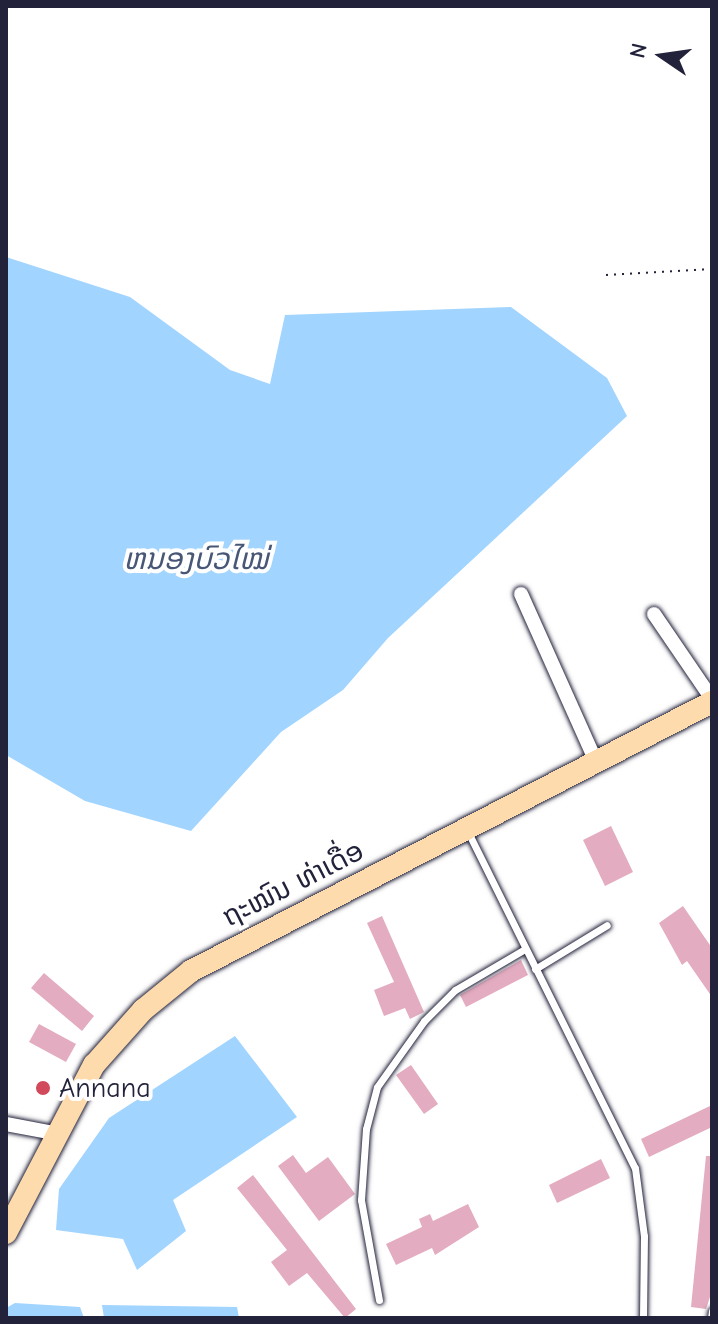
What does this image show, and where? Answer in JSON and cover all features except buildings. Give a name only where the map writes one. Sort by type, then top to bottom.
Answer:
[{"type":"main road","name":"ຖະໝົນ ທ່າເດື່ອ","points":[[6,1233],[53,1133],[108,1048],[191,971],[597,764],[712,700]]},
{"type":"street","points":[[521,594],[597,764]]},
{"type":"street","points":[[654,614],[712,700]]},
{"type":"street","points":[[6,1124],[53,1133]]},
{"type":"lane","points":[[468,831],[635,1168],[644,1236],[643,1318]]},
{"type":"lane","points":[[535,969],[607,925]]},
{"type":"lane","points":[[379,1300],[361,1200],[373,1096],[406,1044],[445,1001],[525,949]]},
{"type":"lane","points":[[711,1318],[712,1311]]},
{"type":"path","points":[[606,275],[712,269]]},
{"type":"water","name":"ຫນອງບົວໄໝ່","points":[[6,257],[130,297],[230,370],[270,384],[285,315],[511,307],[607,378],[627,416],[388,638],[343,690],[281,732],[191,831],[85,801],[6,755]]},
{"type":"water","points":[[235,1036],[297,1117],[173,1200],[186,1231],[137,1270],[123,1239],[56,1230],[59,1189],[109,1118]]},
{"type":"water","points":[[15,1303],[80,1307],[84,1318],[6,1318],[6,1308]]},
{"type":"water","points":[[102,1305],[237,1307],[239,1318],[104,1318]]},
{"type":"place","name":"Annana","points":[[43,1088]]}]
